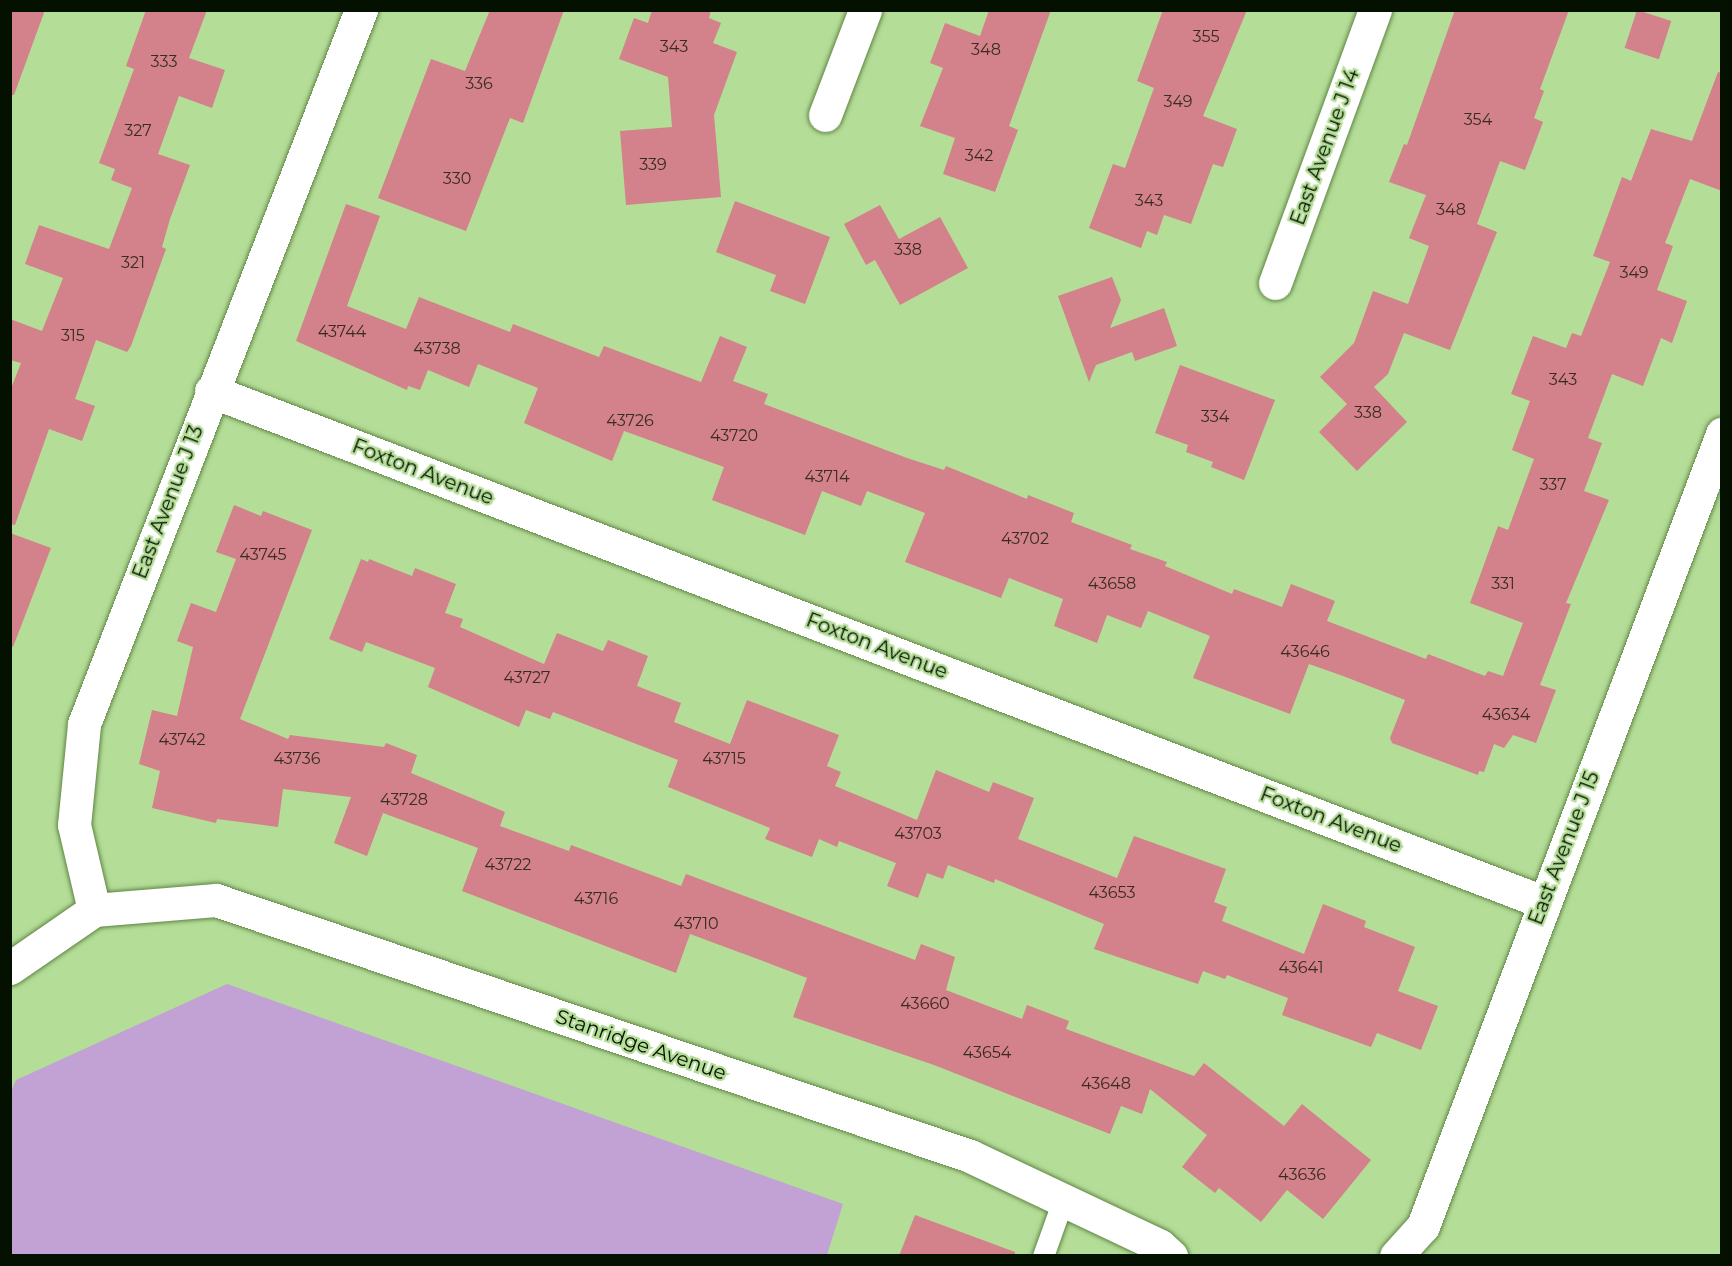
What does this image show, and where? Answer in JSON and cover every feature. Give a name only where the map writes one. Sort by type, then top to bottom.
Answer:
[{"type":"street","name":"East Avenue J 13","points":[[94,910],[74,825],[84,724],[211,391],[361,10]]},
{"type":"street","points":[[825,116],[864,10]]},
{"type":"street","name":"East Avenue J 14","points":[[1275,283],[1375,10]]},
{"type":"street","name":"Foxton Avenue","points":[[211,391],[1543,902]]},
{"type":"street","name":"East Avenue J 15","points":[[1396,1256],[1423,1226],[1543,902],[1722,434]]},
{"type":"street","name":"Stanridge Avenue","points":[[94,910],[216,900],[970,1156],[1160,1246],[1171,1256]]},
{"type":"street","points":[[10,968],[94,910]]},
{"type":"lane","points":[[1043,1256],[1063,1200]]},
{"type":"shaded area","points":[[227,984],[843,1204],[827,1255],[11,1255],[10,1094],[16,1080]]},
{"type":"building","points":[[10,10],[45,10],[14,95],[10,95]]},
{"type":"building","points":[[146,10],[207,10],[189,58],[225,70],[212,108],[179,96],[158,154],[190,165],[162,247],[166,249],[131,346],[127,352],[96,340],[75,399],[95,406],[82,441],[49,429],[15,525],[10,524],[10,391],[21,363],[10,360],[10,319],[42,331],[63,278],[25,264],[39,225],[109,249],[132,188],[111,180],[115,169],[99,163],[134,69],[126,66]]},
{"type":"building","points":[[490,10],[564,10],[523,123],[510,118],[466,231],[378,198],[431,59],[465,71]]},
{"type":"building","points":[[652,10],[711,10],[709,18],[721,23],[713,43],[737,52],[714,115],[721,197],[626,205],[620,131],[672,127],[668,77],[619,59],[634,18],[648,23]]},
{"type":"building","points":[[989,10],[1051,10],[1009,126],[1018,130],[995,192],[943,174],[955,138],[920,126],[943,68],[930,63],[945,23],[980,36]]},
{"type":"building","points":[[1163,10],[1247,10],[1203,116],[1237,129],[1223,167],[1213,164],[1191,224],[1164,215],[1157,235],[1147,231],[1141,248],[1089,228],[1113,164],[1125,168],[1154,88],[1137,81]]},
{"type":"building","points":[[1455,10],[1569,10],[1540,89],[1544,91],[1534,118],[1543,122],[1525,170],[1500,161],[1477,224],[1497,232],[1450,350],[1404,333],[1388,374],[1374,387],[1407,422],[1357,471],[1319,432],[1347,404],[1320,377],[1354,343],[1373,291],[1408,304],[1429,246],[1409,238],[1426,195],[1389,182],[1404,144],[1407,145]]},
{"type":"building","points":[[1637,10],[1671,21],[1659,59],[1625,48]]},
{"type":"building","points":[[1718,72],[1722,73],[1722,191],[1690,179],[1665,243],[1673,246],[1657,290],[1687,301],[1672,343],[1661,338],[1643,386],[1612,374],[1588,438],[1602,443],[1584,491],[1609,500],[1566,603],[1571,604],[1540,685],[1556,690],[1536,743],[1513,735],[1504,748],[1494,744],[1484,772],[1479,771],[1478,775],[1392,743],[1390,738],[1405,700],[1343,676],[1309,664],[1290,714],[1193,678],[1210,636],[1148,611],[1141,628],[1107,615],[1097,643],[1054,626],[1063,599],[1009,578],[1001,598],[905,562],[925,513],[867,491],[861,506],[822,491],[805,535],[712,500],[724,467],[624,431],[612,461],[524,423],[538,388],[478,364],[469,387],[428,370],[420,390],[408,386],[407,390],[296,341],[346,204],[380,216],[347,306],[406,329],[419,297],[510,332],[513,324],[599,357],[604,346],[701,382],[720,336],[747,347],[733,381],[768,394],[764,404],[907,458],[944,470],[946,466],[1027,499],[1028,495],[1074,513],[1071,522],[1132,545],[1130,549],[1167,562],[1165,566],[1232,594],[1234,589],[1282,607],[1291,584],[1335,601],[1327,621],[1426,659],[1428,654],[1485,676],[1488,671],[1503,676],[1523,623],[1470,603],[1498,526],[1508,530],[1534,459],[1512,450],[1530,401],[1511,394],[1533,336],[1566,348],[1572,333],[1581,336],[1610,262],[1593,256],[1622,177],[1631,181],[1651,129],[1692,141]]},
{"type":"building","points":[[735,201],[830,237],[805,304],[770,291],[776,275],[716,252]]},
{"type":"building","points":[[880,205],[899,239],[940,217],[968,268],[900,305],[875,260],[866,265],[844,224]]},
{"type":"building","points":[[1112,277],[1121,300],[1110,328],[1164,308],[1177,346],[1135,361],[1132,352],[1096,365],[1089,382],[1058,296]]},
{"type":"building","points":[[1180,365],[1275,400],[1244,480],[1211,467],[1213,462],[1186,452],[1188,445],[1155,433]]},
{"type":"building","points":[[234,505],[261,516],[263,511],[312,530],[240,719],[288,739],[290,735],[384,747],[386,743],[417,755],[411,773],[505,812],[500,826],[569,851],[571,845],[681,886],[686,874],[915,960],[921,944],[955,957],[946,990],[1022,1019],[1027,1005],[1069,1021],[1066,1029],[1194,1076],[1204,1063],[1284,1126],[1302,1104],[1371,1160],[1323,1219],[1287,1190],[1261,1222],[1219,1188],[1215,1193],[1182,1167],[1207,1135],[1150,1089],[1142,1114],[1121,1106],[1110,1134],[934,1065],[793,1017],[807,978],[763,961],[690,934],[676,973],[462,891],[478,848],[383,813],[367,856],[334,843],[351,797],[283,789],[278,827],[217,819],[216,823],[152,808],[160,771],[139,764],[152,710],[177,716],[193,647],[177,641],[191,603],[216,612],[236,559],[216,552]]},
{"type":"building","points":[[10,533],[51,548],[13,647],[10,646]]},
{"type":"building","points":[[361,559],[368,562],[369,559],[412,576],[415,568],[456,584],[445,613],[463,619],[460,627],[544,664],[557,633],[603,651],[608,640],[648,656],[637,686],[681,703],[674,722],[730,744],[747,700],[839,735],[827,766],[841,772],[835,786],[917,820],[936,770],[989,792],[993,782],[1034,798],[1018,839],[1117,878],[1134,836],[1226,869],[1214,902],[1227,907],[1222,921],[1304,954],[1323,904],[1366,921],[1364,927],[1415,947],[1398,991],[1438,1006],[1421,1050],[1377,1033],[1371,1047],[1282,1015],[1288,998],[1227,975],[1225,979],[1203,971],[1198,984],[1094,949],[1104,924],[995,879],[994,883],[948,865],[943,879],[927,873],[918,898],[887,886],[896,863],[839,841],[837,847],[819,839],[812,857],[765,839],[770,828],[668,787],[678,760],[553,712],[550,719],[526,710],[519,727],[428,687],[435,668],[366,642],[362,652],[329,639]]},
{"type":"building","points":[[915,1215],[1015,1252],[1015,1256],[899,1256]]}]
